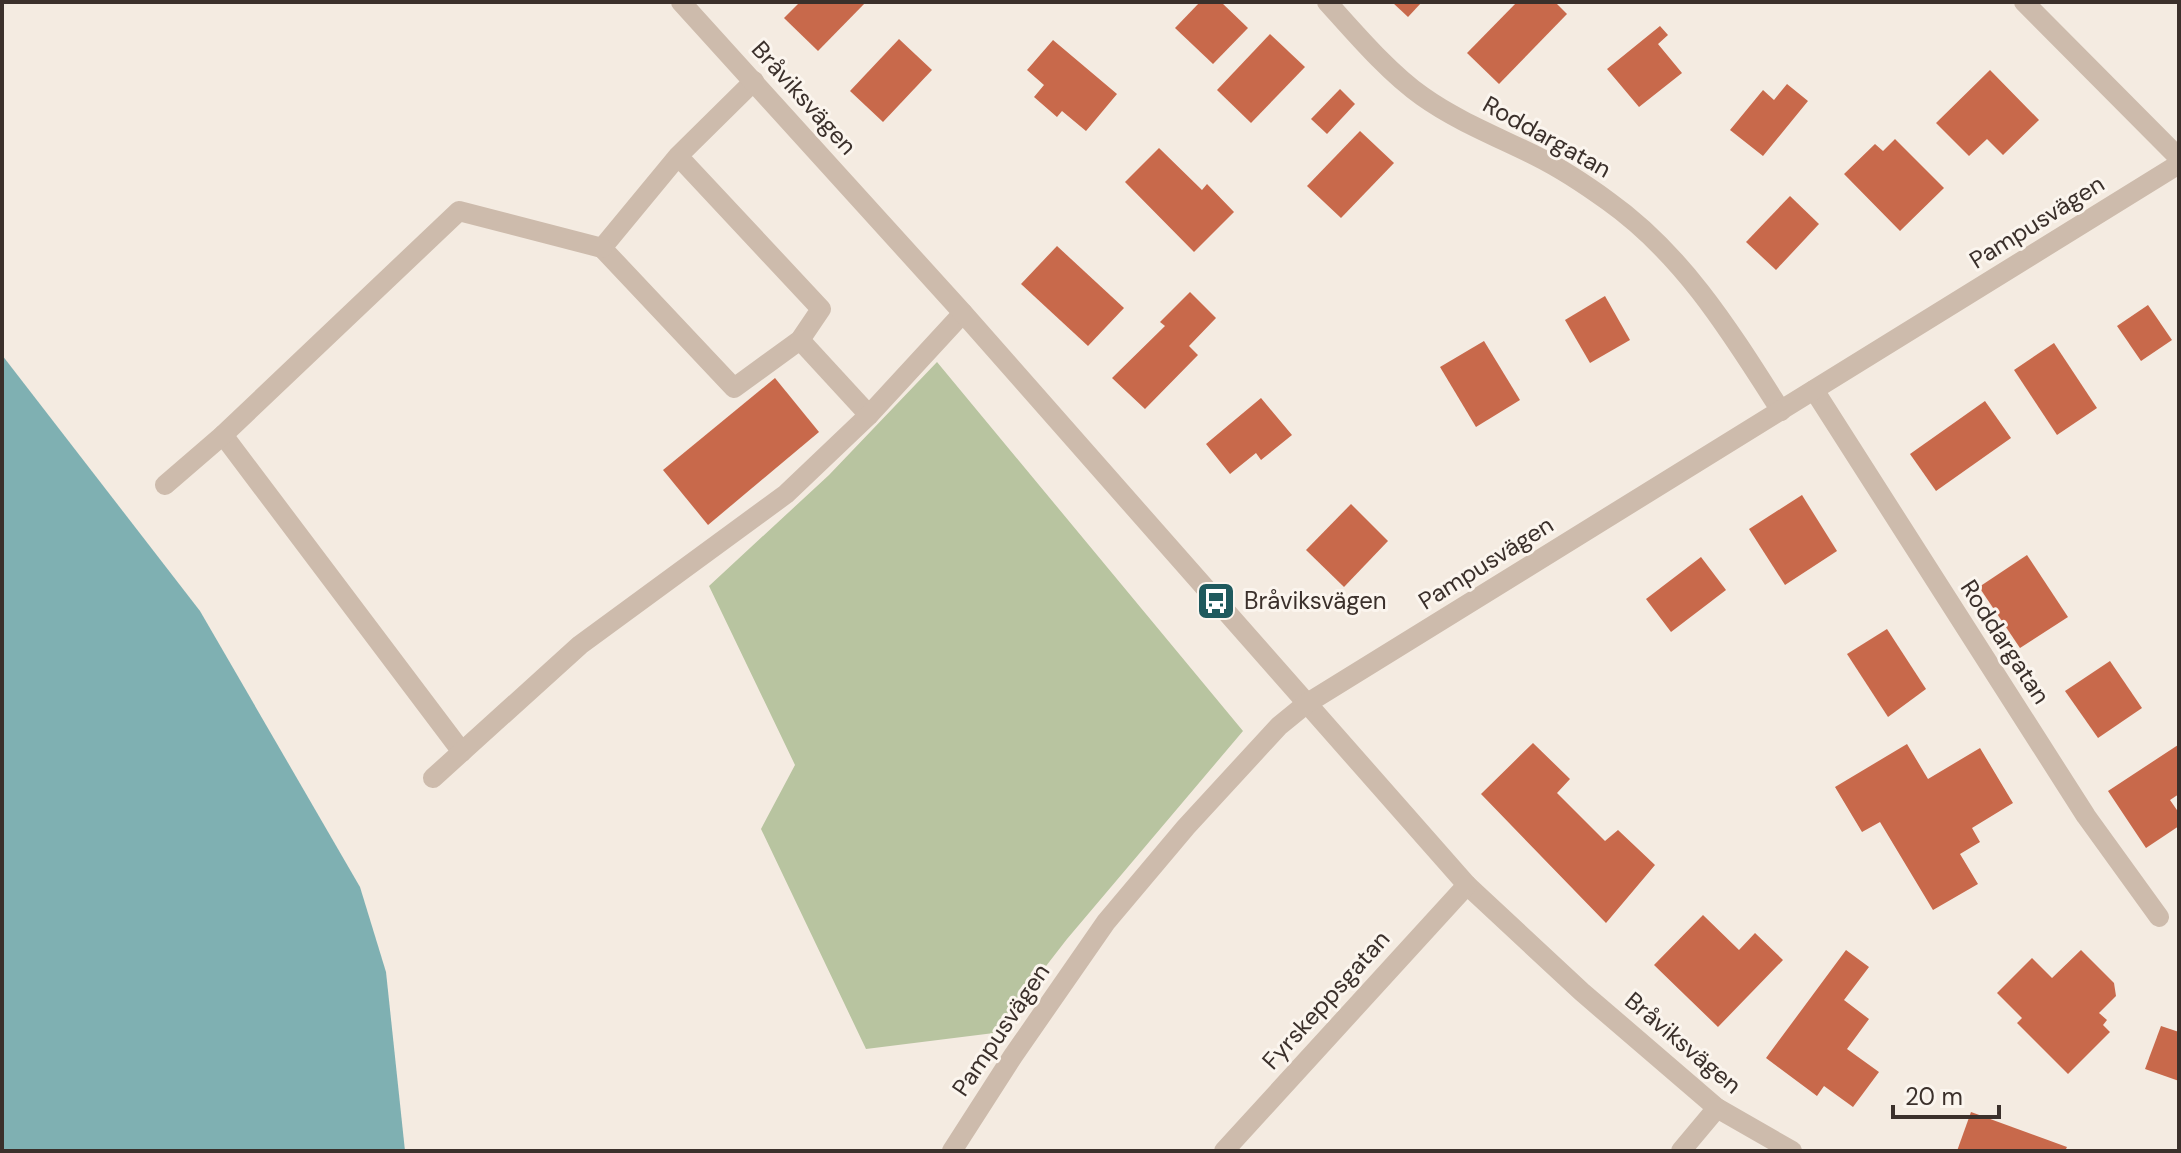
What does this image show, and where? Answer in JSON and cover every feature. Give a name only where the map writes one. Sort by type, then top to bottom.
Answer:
[{"type":"street","name":"Bråviksvägen","points":[[681,2],[963,313],[1467,885],[1582,992],[1717,1108],[1792,1151]]},
{"type":"street","name":"Roddargatan","points":[[1327,2],[1362,41],[1421,96],[1540,158],[1609,201],[1668,253],[1713,305],[1781,411]]},
{"type":"street","points":[[2024,2],[2179,161]]},
{"type":"street","points":[[602,248],[678,156],[754,81]]},
{"type":"street","points":[[165,485],[223,435],[459,211],[602,248],[734,388],[800,340],[821,309],[678,156]]},
{"type":"street","name":"Pampusvägen","points":[[952,1151],[1106,922],[1186,827],[1279,726],[1306,704],[2179,161]]},
{"type":"street","points":[[433,778],[580,645],[786,494],[869,415],[963,313]]},
{"type":"street","points":[[800,340],[869,415]]},
{"type":"street","name":"Roddargatan","points":[[1814,390],[2086,816],[2159,917]]},
{"type":"street","points":[[223,435],[462,752]]},
{"type":"street","name":"Fyrskeppsgatan","points":[[1224,1151],[1467,885]]},
{"type":"street","points":[[1681,1151],[1717,1108]]},
{"type":"green space","points":[[937,362],[1243,731],[1067,939],[994,1033],[866,1049],[761,829],[795,765],[709,586],[829,475]]},
{"type":"water","points":[[2,355],[200,611],[360,887],[386,972],[405,1151],[2,1151]]},
{"type":"building","points":[[800,2],[866,2],[818,51],[784,18]]},
{"type":"building","points":[[1200,2],[1221,2],[1248,28],[1213,64],[1175,28]]},
{"type":"building","points":[[1392,2],[1422,2],[1408,17]]},
{"type":"building","points":[[1517,2],[1555,2],[1567,14],[1499,84],[1467,53]]},
{"type":"building","points":[[1660,26],[1668,35],[1658,44],[1682,73],[1639,107],[1607,69]]},
{"type":"building","points":[[1270,34],[1305,67],[1251,123],[1217,90]]},
{"type":"building","points":[[899,39],[932,70],[883,122],[850,91]]},
{"type":"building","points":[[1053,40],[1117,94],[1086,131],[1062,111],[1057,117],[1034,97],[1044,85],[1027,70]]},
{"type":"building","points":[[1990,70],[2039,120],[2003,155],[1987,139],[1969,156],[1936,123]]},
{"type":"building","points":[[1787,84],[1808,101],[1763,156],[1730,130],[1763,90],[1774,100]]},
{"type":"building","points":[[1340,89],[1355,104],[1327,134],[1311,119]]},
{"type":"building","points":[[1360,131],[1394,163],[1341,218],[1307,186]]},
{"type":"building","points":[[1895,139],[1944,188],[1900,231],[1844,174],[1875,144],[1883,151]]},
{"type":"building","points":[[1159,148],[1202,190],[1207,184],[1234,212],[1194,252],[1125,182]]},
{"type":"building","points":[[1790,196],[1819,224],[1776,270],[1746,242]]},
{"type":"building","points":[[1057,246],[1124,308],[1088,346],[1021,284]]},
{"type":"building","points":[[1190,292],[1216,318],[1189,346],[1198,355],[1145,409],[1112,378],[1165,326],[1160,322]]},
{"type":"building","points":[[1605,296],[1630,340],[1590,363],[1565,320]]},
{"type":"building","points":[[2148,305],[2172,340],[2141,361],[2117,326]]},
{"type":"building","points":[[1484,341],[1520,400],[1476,427],[1440,367]]},
{"type":"building","points":[[2054,343],[2097,408],[2057,435],[2014,370]]},
{"type":"building","points":[[775,378],[819,432],[708,525],[663,470]]},
{"type":"building","points":[[1261,398],[1292,435],[1261,460],[1256,453],[1230,474],[1206,444]]},
{"type":"building","points":[[1985,401],[2011,438],[1936,491],[1910,454]]},
{"type":"building","points":[[1802,495],[1837,551],[1785,585],[1749,529]]},
{"type":"building","points":[[1351,504],[1388,541],[1344,587],[1306,550]]},
{"type":"building","points":[[2027,555],[2068,617],[2020,648],[1979,587]]},
{"type":"building","points":[[1701,557],[1726,590],[1671,632],[1646,599]]},
{"type":"building","points":[[1887,629],[1926,689],[1888,717],[1847,654]]},
{"type":"building","points":[[2110,661],[2142,708],[2098,738],[2065,691]]},
{"type":"building","points":[[1533,743],[1570,779],[1557,793],[1605,841],[1618,830],[1655,865],[1606,923],[1481,794]]},
{"type":"building","points":[[1907,744],[1928,779],[1980,748],[2013,803],[1972,828],[1980,842],[1960,854],[1978,884],[1933,910],[1880,822],[1862,832],[1835,787]]},
{"type":"building","points":[[2178,745],[2179,794],[2170,800],[2179,813],[2179,826],[2146,848],[2108,791]]},
{"type":"building","points":[[1703,915],[1739,950],[1755,933],[1783,960],[1718,1027],[1654,965]]},
{"type":"building","points":[[1846,950],[1869,967],[1844,1000],[1869,1019],[1847,1049],[1879,1072],[1853,1107],[1824,1086],[1817,1096],[1766,1058]]},
{"type":"building","points":[[2081,950],[2114,983],[2116,996],[2099,1013],[2107,1020],[2103,1025],[2110,1032],[2068,1074],[2017,1023],[2022,1018],[1997,993],[2032,958],[2052,978]]},
{"type":"building","points":[[2161,1026],[2179,1032],[2179,1081],[2145,1069]]},
{"type":"building","points":[[1971,1112],[2067,1147],[2065,1151],[1957,1151]]},
{"type":"place","name":"Bråviksvägen","points":[[1216,601]]}]
